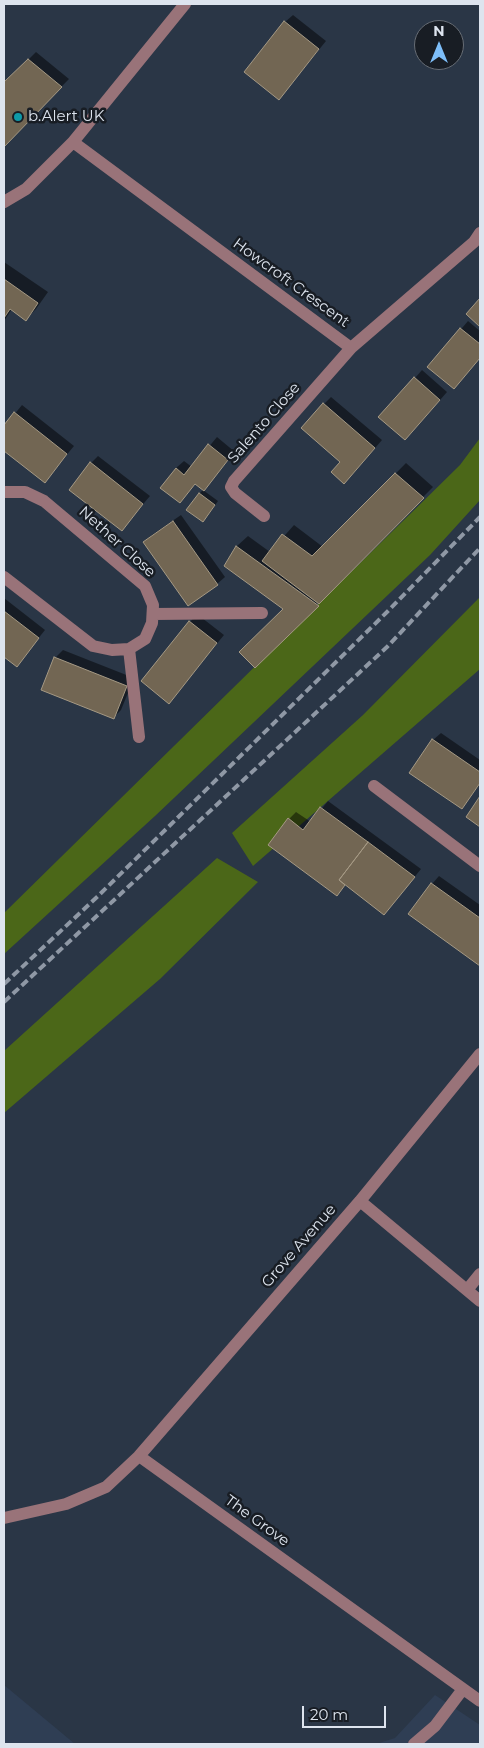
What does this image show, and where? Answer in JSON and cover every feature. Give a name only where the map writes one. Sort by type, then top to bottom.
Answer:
[{"type":"street","points":[[4,202],[26,189],[73,142],[185,4]]},
{"type":"street","name":"Howcroft Crescent","points":[[73,142],[351,348],[474,242],[480,233]]},
{"type":"street","name":"Salento Close","points":[[264,516],[234,493],[231,487],[234,481],[351,348]]},
{"type":"street","name":"Nether Close","points":[[4,492],[25,492],[44,501],[145,586],[154,605],[153,614]]},
{"type":"street","points":[[4,577],[93,646],[112,650],[129,649],[145,639],[152,623],[153,614],[262,613]]},
{"type":"street","points":[[129,649],[139,736]]},
{"type":"street","points":[[374,786],[480,866]]},
{"type":"street","name":"Grove Avenue","points":[[139,1456],[360,1201],[480,1054]]},
{"type":"street","points":[[360,1201],[480,1301]]},
{"type":"street","points":[[467,1290],[480,1274]]},
{"type":"street","points":[[4,1518],[66,1504],[106,1487],[139,1456]]},
{"type":"street","name":"The Grove","points":[[139,1456],[480,1701]]},
{"type":"street","points":[[414,1744],[435,1726],[463,1689]]},
{"type":"shaded area","points":[[4,1685],[75,1744],[4,1744]]},
{"type":"shaded area","points":[[435,1695],[480,1725],[480,1744],[376,1744],[395,1738]]},
{"type":"green space","points":[[480,438],[480,500],[430,555],[155,816],[4,954],[4,913],[460,465]]},
{"type":"green space","points":[[480,597],[480,669],[253,866],[232,833],[363,715]]},
{"type":"green space","points":[[217,858],[258,882],[160,979],[4,1113],[4,1051]]},
{"type":"building","points":[[284,21],[319,49],[279,100],[244,72]]},
{"type":"building","name":"b.Alert UK","points":[[28,59],[62,87],[4,147],[4,82]]},
{"type":"building","points":[[4,279],[38,303],[26,321],[10,309],[4,318]]},
{"type":"building","points":[[480,298],[480,327],[466,314]]},
{"type":"building","points":[[460,328],[480,344],[480,358],[454,389],[427,367]]},
{"type":"building","points":[[414,377],[440,400],[405,440],[378,417]]},
{"type":"building","points":[[323,403],[375,448],[344,484],[331,472],[340,462],[301,428]]},
{"type":"building","points":[[14,412],[67,454],[45,483],[4,451],[4,425]]},
{"type":"building","points":[[208,444],[228,460],[204,491],[195,484],[180,503],[160,488],[176,468],[184,475]]},
{"type":"building","points":[[90,462],[143,504],[122,531],[69,490]]},
{"type":"building","points":[[395,473],[424,498],[319,604],[262,561],[282,534],[312,556]]},
{"type":"building","points":[[199,493],[215,505],[203,522],[186,510]]},
{"type":"building","points":[[173,521],[218,585],[188,606],[143,542]]},
{"type":"building","points":[[236,546],[319,606],[255,668],[239,652],[283,609],[224,566]]},
{"type":"building","points":[[4,611],[39,638],[17,667],[4,657]]},
{"type":"building","points":[[189,621],[217,643],[169,704],[141,681]]},
{"type":"building","points":[[54,657],[127,686],[114,719],[41,690]]},
{"type":"building","points":[[432,739],[480,772],[480,783],[462,809],[409,773]]},
{"type":"building","points":[[480,796],[480,827],[466,817]]},
{"type":"building","points":[[320,807],[368,842],[339,880],[345,885],[337,896],[268,845],[288,818],[303,830]]},
{"type":"building","points":[[368,842],[415,877],[384,915],[339,880]]},
{"type":"building","points":[[431,883],[480,918],[480,966],[408,914]]},
{"type":"railway","points":[[4,984],[97,897],[388,611],[480,517]]},
{"type":"railway","points":[[4,1002],[388,646],[480,548]]},
{"type":"place","name":"b.Alert UK","points":[[18,117]]}]
